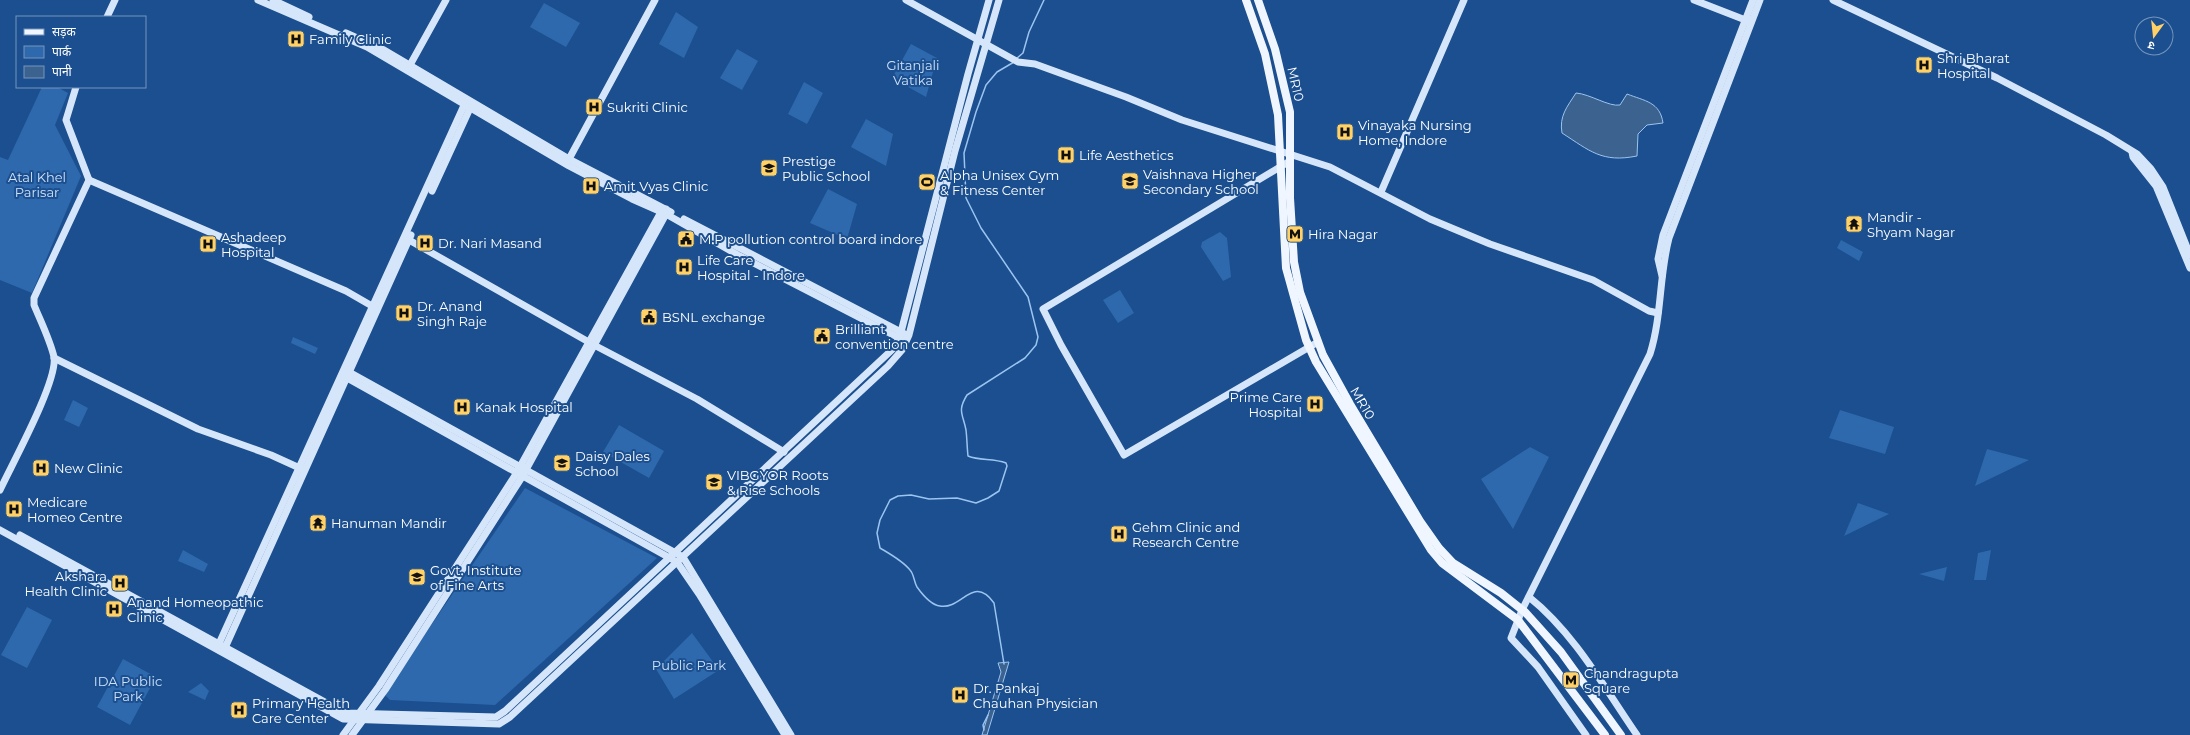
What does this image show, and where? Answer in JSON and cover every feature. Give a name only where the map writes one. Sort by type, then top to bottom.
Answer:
[{"type":"main road","name":"MR10","points":[[1246,0],[1272,79],[1278,115],[1286,268],[1309,348],[1359,434],[1430,550],[1442,563],[1518,620],[1605,735]]},
{"type":"main road","name":"MR10","points":[[1258,0],[1275,49],[1290,112],[1290,158],[1294,262],[1300,292],[1318,342],[1350,404],[1420,520],[1439,548],[1453,563],[1501,593],[1522,610],[1561,652],[1620,735]]},
{"type":"street","points":[[108,16],[115,0]]},
{"type":"street","points":[[258,0],[367,47],[745,258],[908,339]]},
{"type":"street","points":[[273,0],[369,42],[410,65],[569,166],[664,212]]},
{"type":"street","points":[[410,65],[446,0]]},
{"type":"street","points":[[569,159],[655,0]]},
{"type":"street","points":[[906,0],[1018,62],[1035,64],[1126,97],[1182,120],[1280,151],[1290,158],[1330,167],[1380,192],[1430,220],[1490,244],[1594,280],[1649,311],[1658,313]]},
{"type":"street","points":[[343,735],[355,720],[369,713],[496,717],[505,711],[890,353],[900,335],[978,39],[990,0]]},
{"type":"street","points":[[0,530],[345,713],[362,716],[499,724],[510,717],[888,366],[908,339],[951,166],[998,0]]},
{"type":"street","points":[[1380,192],[1399,153],[1464,0]]},
{"type":"street","points":[[1694,0],[1748,21]]},
{"type":"street","points":[[1586,735],[1538,667],[1511,638],[1522,610],[1650,354],[1657,327],[1664,243],[1748,21],[1753,0]]},
{"type":"street","points":[[1748,21],[1760,0]]},
{"type":"street","points":[[1833,0],[1998,78],[2106,135],[2140,157],[2151,169],[2163,187],[2190,255]]},
{"type":"street","points":[[76,88],[66,120],[89,180],[346,291],[372,306]]},
{"type":"street","points":[[221,648],[348,375],[469,103]]},
{"type":"street","points":[[303,470],[372,306],[469,103]]},
{"type":"street","points":[[2132,152],[2133,157],[2156,186],[2190,268]]},
{"type":"street","points":[[1290,158],[1280,166],[1043,309],[1061,345],[1124,455],[1318,342]]},
{"type":"street","points":[[0,490],[47,393],[54,358],[34,305],[34,298],[89,180]]},
{"type":"street","points":[[369,713],[519,476],[664,212]]},
{"type":"street","points":[[409,240],[592,343],[697,399],[784,452]]},
{"type":"street","points":[[54,358],[198,429],[271,455],[303,470]]},
{"type":"street","points":[[348,375],[523,468],[683,557],[791,735]]},
{"type":"street","points":[[348,375],[519,476],[677,562],[699,594],[785,735]]},
{"type":"street","points":[[352,735],[362,716],[519,476]]},
{"type":"street","points":[[0,525],[221,648],[343,719],[355,720]]},
{"type":"street","points":[[1529,596],[1546,610],[1562,628],[1637,735]]},
{"type":"green space","points":[[544,3],[580,23],[566,47],[530,27]]},
{"type":"green space","points":[[676,12],[698,27],[684,58],[659,44]]},
{"type":"green space","name":"Gitanjali Vatika","points":[[911,44],[937,58],[926,97],[892,78]]},
{"type":"green space","points":[[737,49],[758,61],[742,90],[720,78]]},
{"type":"green space","points":[[804,82],[823,93],[807,124],[788,114]]},
{"type":"green space","name":"Atal Khel Parisar","points":[[42,88],[59,88],[68,93],[55,125],[81,176],[32,293],[0,280],[0,157],[8,160]]},
{"type":"green space","points":[[866,119],[893,134],[886,166],[851,147]]},
{"type":"green space","points":[[828,189],[857,204],[847,239],[810,223]]},
{"type":"green space","points":[[1220,232],[1227,238],[1231,277],[1223,281],[1201,247],[1202,242]]},
{"type":"green space","points":[[1841,240],[1863,252],[1859,261],[1837,248]]},
{"type":"green space","points":[[1120,290],[1134,313],[1118,323],[1103,300]]},
{"type":"green space","points":[[293,337],[318,348],[315,354],[291,343]]},
{"type":"green space","points":[[73,400],[88,408],[79,427],[64,420]]},
{"type":"green space","points":[[1840,410],[1894,427],[1885,454],[1829,438]]},
{"type":"green space","points":[[619,425],[664,451],[649,478],[603,452]]},
{"type":"green space","points":[[1530,447],[1549,457],[1513,529],[1481,479]]},
{"type":"green space","points":[[1987,449],[2029,460],[1975,486]]},
{"type":"green space","points":[[525,488],[657,558],[495,705],[390,700],[384,694]]},
{"type":"green space","points":[[1858,503],[1889,514],[1844,536]]},
{"type":"green space","points":[[183,550],[208,564],[204,572],[178,561]]},
{"type":"green space","points":[[1991,550],[1986,580],[1974,580],[1978,553]]},
{"type":"green space","points":[[1947,567],[1944,581],[1919,574]]},
{"type":"green space","points":[[27,607],[52,620],[27,668],[1,655]]},
{"type":"green space","name":"Public Park","points":[[692,633],[719,670],[674,699],[656,669]]},
{"type":"green space","name":"IDA Public Park","points":[[123,659],[156,677],[130,725],[97,707]]},
{"type":"green space","points":[[201,683],[209,691],[205,700],[188,692]]},
{"type":"water","points":[[1576,93],[1616,105],[1620,105],[1627,94],[1655,106],[1659,111],[1663,123],[1647,125],[1638,134],[1637,156],[1625,158],[1605,157],[1589,150],[1562,133],[1561,127],[1563,117],[1567,107]]},
{"type":"water","points":[[1009,662],[987,735],[982,735],[1001,672],[998,663]]},
{"type":"waterway","points":[[1016,59],[1023,53],[1029,32],[1044,0]]},
{"type":"waterway","points":[[1004,664],[994,603],[987,595],[980,592],[973,592],[948,606],[933,604],[917,587],[912,574],[907,567],[880,548],[877,533],[880,520],[890,500],[898,496],[911,495],[929,499],[957,498],[976,503],[999,491],[1007,466],[1006,463],[1001,461],[968,456],[966,430],[961,409],[967,395],[1025,358],[1036,345],[1038,337],[1028,297],[981,228],[966,198],[964,153],[976,112],[986,85],[997,72],[1014,62]]},
{"type":"waterway","points":[[984,730],[983,725],[988,715]]},
{"type":"place","name":"Family Clinic","points":[[296,39]]},
{"type":"place","name":"Shri Bharat Hospital","points":[[1924,65]]},
{"type":"place","name":"Sukriti Clinic","points":[[594,107]]},
{"type":"place","name":"Vinayaka Nursing Home, Indore","points":[[1345,132]]},
{"type":"place","name":"Life Aesthetics","points":[[1066,155]]},
{"type":"place","name":"Prestige Public School","points":[[769,168]]},
{"type":"place","name":"Vaishnava Higher Secondary School","points":[[1130,181]]},
{"type":"place","name":"Alpha Unisex Gym & Fitness Center","points":[[927,182]]},
{"type":"place","name":"Amit Vyas Clinic","points":[[591,186]]},
{"type":"place","name":"Mandir - Shyam Nagar","points":[[1854,224]]},
{"type":"place","name":"Hira Nagar","points":[[1295,234]]},
{"type":"place","name":"M.P pollution control board indore","points":[[686,239]]},
{"type":"place","name":"Dr. Nari Masand","points":[[425,243]]},
{"type":"place","name":"Ashadeep Hospital","points":[[208,244]]},
{"type":"place","name":"Life Care Hospital - Indore","points":[[684,267]]},
{"type":"place","name":"Dr. Anand Singh Raje","points":[[404,313]]},
{"type":"place","name":"BSNL exchange","points":[[649,317]]},
{"type":"place","name":"Brilliant convention centre","points":[[822,336]]},
{"type":"place","name":"Prime Care Hospital","points":[[1315,404]]},
{"type":"place","name":"Kanak Hospital","points":[[462,407]]},
{"type":"place","name":"Daisy Dales School","points":[[562,463]]},
{"type":"place","name":"New Clinic","points":[[41,468]]},
{"type":"place","name":"VIBGYOR Roots & Rise Schools","points":[[714,482]]},
{"type":"place","name":"Medicare Homeo Centre","points":[[14,509]]},
{"type":"place","name":"Hanuman Mandir","points":[[318,523]]},
{"type":"place","name":"Gehm Clinic and Research Centre","points":[[1119,534]]},
{"type":"place","name":"Govt. Institute of Fine Arts","points":[[417,577]]},
{"type":"place","name":"Akshara Health Clinic","points":[[120,583]]},
{"type":"place","name":"Anand Homeopathic Clinic","points":[[114,609]]},
{"type":"place","name":"Chandragupta Square","points":[[1571,680]]},
{"type":"place","name":"Dr. Pankaj Chauhan Physician","points":[[960,695]]},
{"type":"place","name":"Primary Health Care Center","points":[[239,710]]}]
